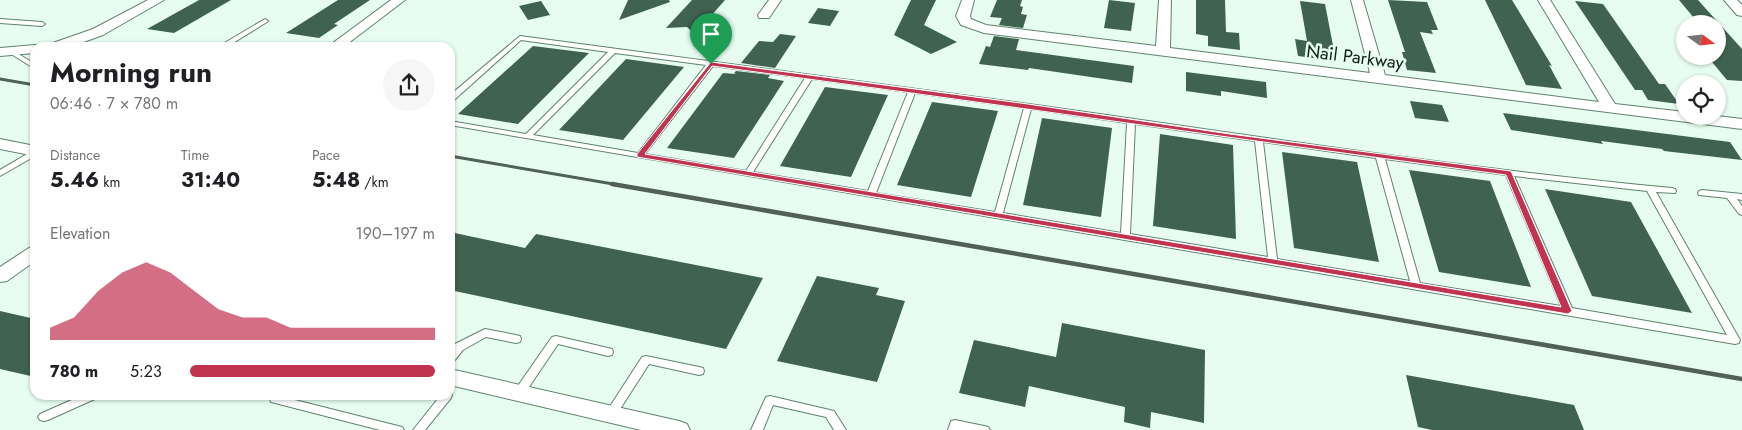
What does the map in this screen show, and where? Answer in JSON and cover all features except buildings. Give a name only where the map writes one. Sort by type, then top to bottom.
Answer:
[{"type":"street","points":[[69,42],[98,32],[158,0]]},
{"type":"street","points":[[341,42],[399,0]]},
{"type":"street","points":[[764,15],[775,0]]},
{"type":"street","name":"Nail Parkway","points":[[968,0],[963,16],[966,22],[984,29],[1742,124]]},
{"type":"street","points":[[1163,52],[1165,0]]},
{"type":"street","points":[[1356,0],[1379,79]]},
{"type":"street","points":[[1544,0],[1610,108]]},
{"type":"street","points":[[1730,0],[1742,12]]},
{"type":"street","points":[[5,52],[30,50]]},
{"type":"street","points":[[0,144],[30,151]]},
{"type":"street","points":[[0,276],[30,255]]},
{"type":"street","points":[[455,385],[518,393],[611,414],[639,426],[679,430]]},
{"type":"lane","points":[[0,21],[42,24]]},
{"type":"lane","points":[[229,42],[265,21]]},
{"type":"lane","points":[[455,96],[520,38],[1028,106],[1259,140],[1509,173],[1672,191]]},
{"type":"lane","points":[[528,136],[613,51]]},
{"type":"lane","points":[[5,52],[30,64]]},
{"type":"lane","points":[[640,155],[711,64]]},
{"type":"lane","points":[[748,174],[809,78]]},
{"type":"lane","points":[[871,195],[912,91]]},
{"type":"lane","points":[[998,216],[1028,106]]},
{"type":"lane","points":[[1125,237],[1131,121]]},
{"type":"lane","points":[[455,124],[871,195],[1416,284],[1735,340],[1650,189]]},
{"type":"lane","points":[[1259,140],[1273,261]]},
{"type":"lane","points":[[0,174],[30,155]]},
{"type":"lane","points":[[1380,156],[1416,284]]},
{"type":"lane","points":[[1509,173],[1568,311]]},
{"type":"lane","points":[[1702,193],[1742,197]]},
{"type":"lane","points":[[1730,196],[1742,212]]},
{"type":"lane","points":[[455,352],[459,347],[485,333],[516,339]]},
{"type":"lane","points":[[518,393],[556,340],[608,352]]},
{"type":"lane","points":[[611,414],[646,360],[699,371]]},
{"type":"lane","points":[[44,417],[82,400]]},
{"type":"lane","points":[[279,400],[398,430]]},
{"type":"lane","points":[[419,430],[440,400]]},
{"type":"lane","points":[[757,430],[770,400],[830,414],[840,430]]},
{"type":"lane","points":[[954,430],[955,424],[984,430]]},
{"type":"railway","points":[[0,79],[30,84]]},
{"type":"railway","points":[[455,157],[619,185]]},
{"type":"railway","points":[[612,184],[1742,379]]},
{"type":"route","points":[[711,64],[1509,173],[1568,311],[1416,284],[938,207],[640,155],[711,64]]}]
